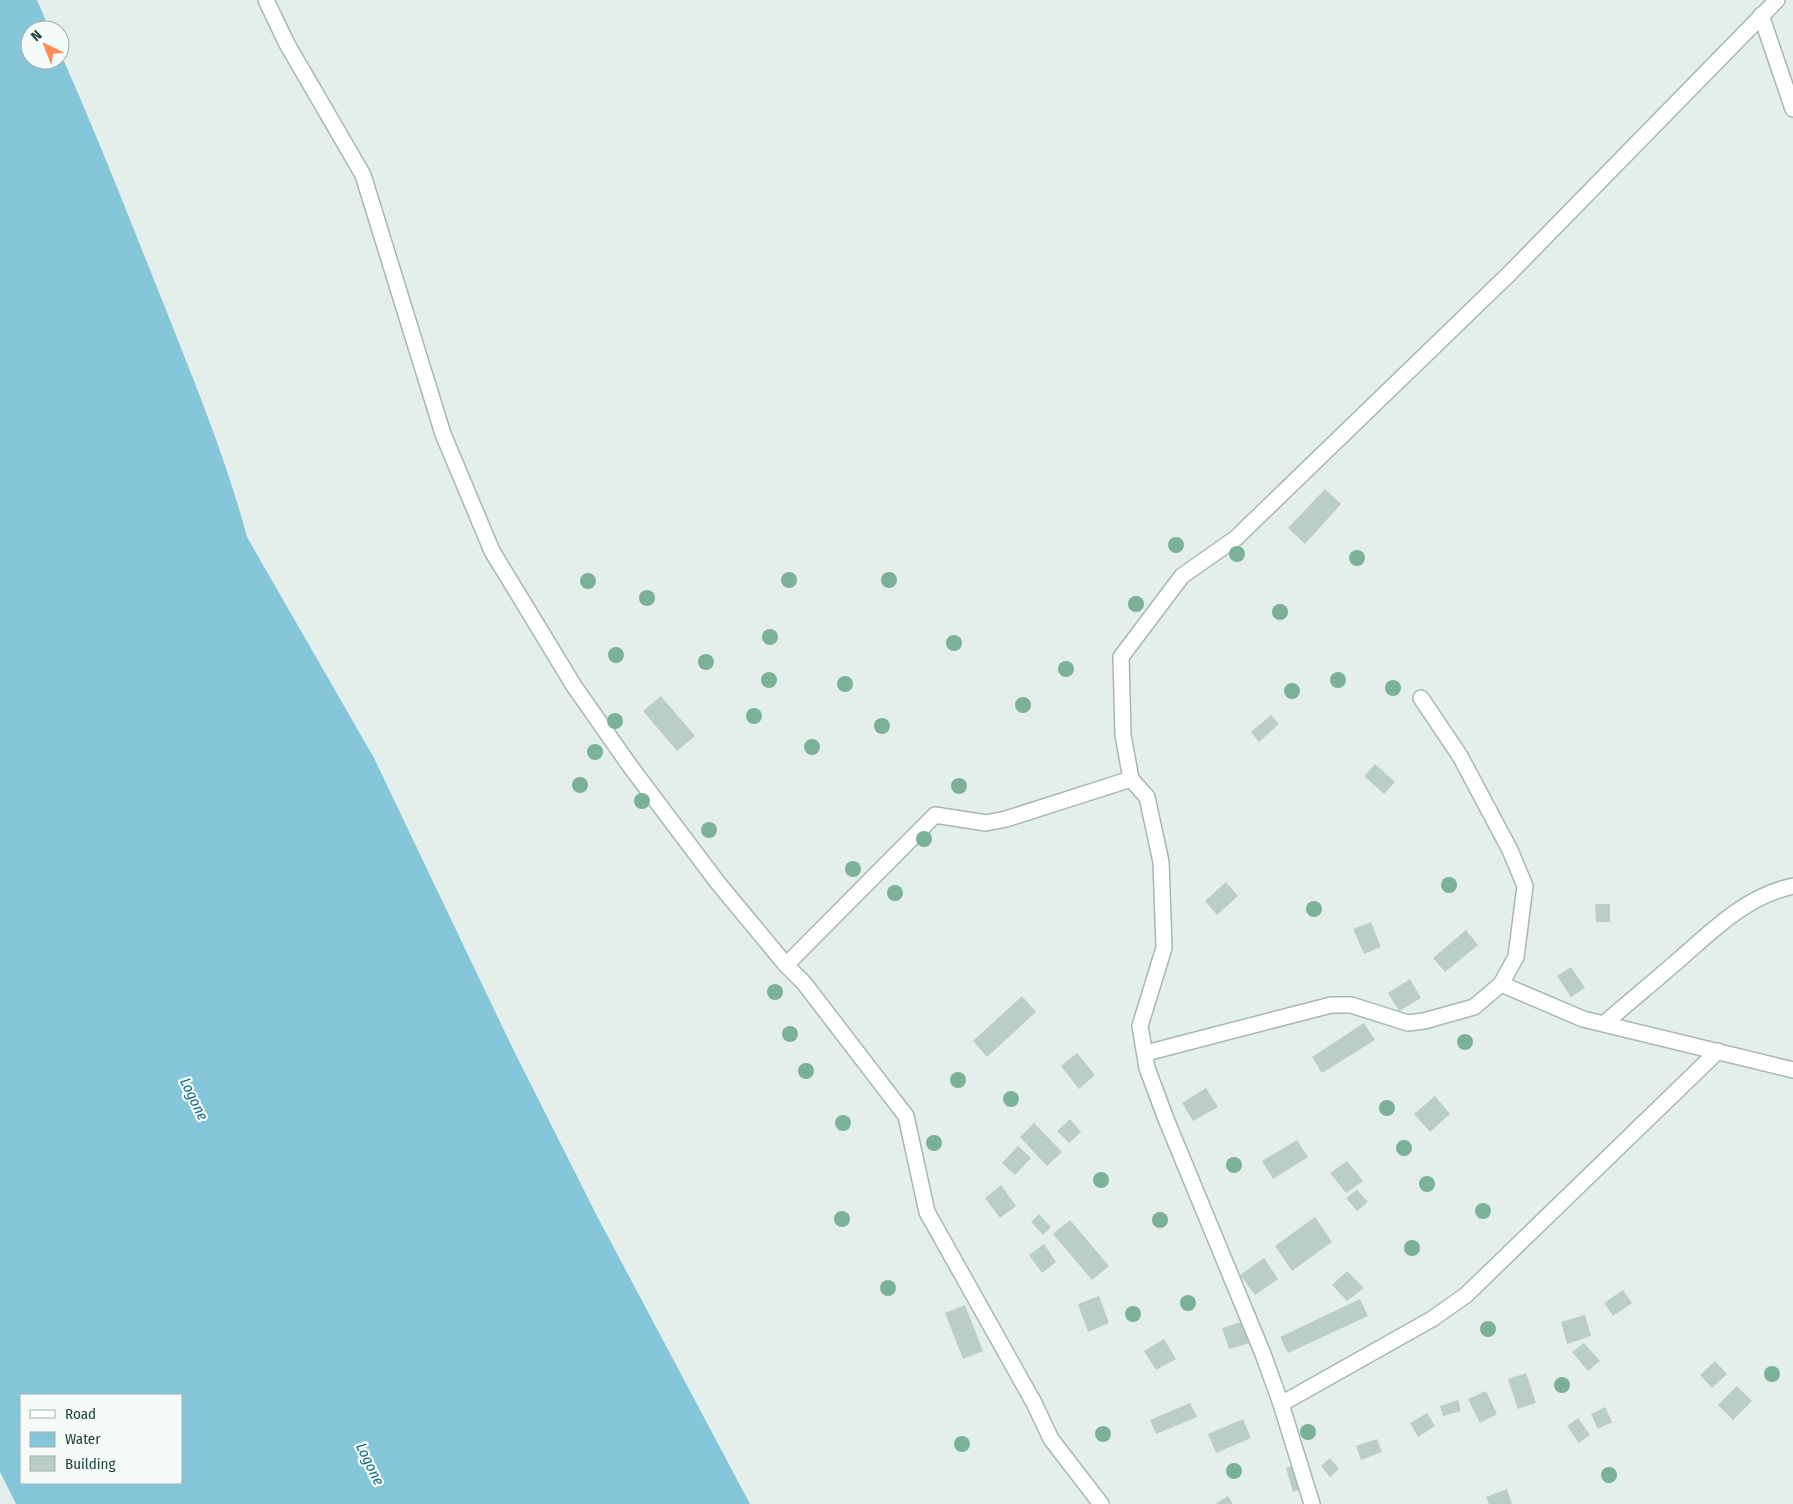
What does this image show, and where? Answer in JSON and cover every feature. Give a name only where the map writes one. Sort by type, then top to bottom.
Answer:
[{"type":"street","points":[[266,0],[287,44],[363,175],[443,434],[492,551],[574,686],[591,710],[718,883],[786,965],[804,983],[906,1116],[927,1212],[1034,1403],[1052,1439],[1101,1504]]},
{"type":"street","points":[[1312,1504],[1281,1404],[1147,1068],[1140,1026],[1164,948],[1160,862],[1147,797],[1131,779],[1123,735],[1121,657],[1182,576],[1236,538],[1509,274],[1777,0]]},
{"type":"street","points":[[1761,15],[1793,109]]},
{"type":"street","points":[[1146,1053],[1331,1005],[1351,1005],[1408,1023],[1424,1021],[1474,1007],[1501,984],[1516,957],[1525,886],[1510,850],[1460,756],[1421,698]]},
{"type":"street","points":[[786,965],[934,815],[986,823],[1006,819],[1131,779]]},
{"type":"street","points":[[1605,1023],[1725,920],[1751,901],[1775,890],[1793,886]]},
{"type":"street","points":[[1501,984],[1583,1019],[1793,1070]]},
{"type":"street","points":[[1281,1404],[1432,1319],[1466,1295],[1718,1051]]},
{"type":"water","name":"Logone","points":[[0,0],[37,0],[46,20],[20,20],[20,70],[68,70],[198,391],[239,507],[247,537],[374,758],[512,1047],[597,1216],[750,1504],[16,1504],[0,1472]]},
{"type":"building","points":[[1325,489],[1341,504],[1305,544],[1288,528]]},
{"type":"building","points":[[661,696],[695,736],[677,751],[643,711]]},
{"type":"building","points":[[1271,715],[1279,724],[1259,742],[1251,732]]},
{"type":"building","points":[[1375,764],[1395,782],[1384,794],[1364,776]]},
{"type":"building","points":[[1226,882],[1238,896],[1217,915],[1205,901]]},
{"type":"building","points":[[1595,904],[1610,904],[1610,922],[1596,922]]},
{"type":"building","points":[[1371,922],[1381,947],[1364,954],[1353,929]]},
{"type":"building","points":[[1466,930],[1478,945],[1445,972],[1433,958]]},
{"type":"building","points":[[1571,967],[1585,988],[1571,997],[1557,976]]},
{"type":"building","points":[[1410,979],[1421,998],[1399,1011],[1388,993]]},
{"type":"building","points":[[1022,996],[1036,1012],[987,1057],[973,1041]]},
{"type":"building","points":[[1364,1023],[1375,1040],[1322,1073],[1312,1057]]},
{"type":"building","points":[[1077,1053],[1095,1075],[1079,1089],[1061,1066]]},
{"type":"building","points":[[1206,1088],[1218,1107],[1193,1121],[1182,1103]]},
{"type":"building","points":[[1435,1096],[1450,1114],[1430,1132],[1414,1114]]},
{"type":"building","points":[[1070,1119],[1081,1132],[1069,1143],[1057,1131]]},
{"type":"building","points":[[1034,1123],[1062,1152],[1047,1166],[1020,1137]]},
{"type":"building","points":[[1297,1140],[1308,1157],[1273,1179],[1262,1161]]},
{"type":"building","points":[[1018,1146],[1031,1158],[1015,1175],[1002,1163]]},
{"type":"building","points":[[1347,1161],[1363,1181],[1346,1193],[1330,1173]]},
{"type":"building","points":[[1001,1185],[1016,1206],[1000,1218],[985,1198]]},
{"type":"building","points":[[1357,1190],[1368,1202],[1357,1211],[1346,1198]]},
{"type":"building","points":[[1039,1214],[1051,1227],[1043,1235],[1031,1222]]},
{"type":"building","points":[[1315,1217],[1332,1242],[1292,1271],[1275,1246]]},
{"type":"building","points":[[1070,1220],[1109,1266],[1092,1280],[1053,1234]]},
{"type":"building","points":[[1044,1244],[1056,1262],[1042,1273],[1029,1255]]},
{"type":"building","points":[[1264,1258],[1278,1279],[1255,1295],[1240,1275]]},
{"type":"building","points":[[1347,1271],[1364,1288],[1347,1301],[1332,1285]]},
{"type":"building","points":[[1623,1290],[1632,1303],[1613,1316],[1604,1303]]},
{"type":"building","points":[[1099,1296],[1109,1323],[1088,1332],[1078,1304]]},
{"type":"building","points":[[1360,1299],[1368,1316],[1288,1353],[1280,1337]]},
{"type":"building","points":[[965,1305],[983,1351],[963,1359],[945,1313]]},
{"type":"building","points":[[1585,1315],[1591,1336],[1567,1344],[1561,1322]]},
{"type":"building","points":[[1244,1321],[1250,1343],[1229,1349],[1222,1328]]},
{"type":"building","points":[[1164,1339],[1176,1359],[1156,1370],[1144,1351]]},
{"type":"building","points":[[1584,1343],[1600,1361],[1588,1371],[1572,1352]]},
{"type":"building","points":[[1715,1361],[1727,1374],[1712,1388],[1700,1375]]},
{"type":"building","points":[[1526,1373],[1536,1403],[1518,1409],[1508,1379]]},
{"type":"building","points":[[1737,1386],[1752,1401],[1733,1420],[1718,1405]]},
{"type":"building","points":[[1486,1391],[1497,1414],[1480,1423],[1468,1399]]},
{"type":"building","points":[[1458,1400],[1461,1411],[1443,1416],[1440,1406]]},
{"type":"building","points":[[1190,1403],[1197,1417],[1156,1434],[1150,1420]]},
{"type":"building","points":[[1605,1407],[1612,1422],[1598,1429],[1591,1414]]},
{"type":"building","points":[[1427,1413],[1435,1426],[1418,1437],[1410,1423]]},
{"type":"building","points":[[1578,1418],[1590,1435],[1579,1443],[1567,1426]]},
{"type":"building","points":[[1243,1419],[1251,1438],[1216,1453],[1208,1434]]},
{"type":"building","points":[[1377,1439],[1382,1452],[1361,1460],[1356,1446]]},
{"type":"building","points":[[1330,1458],[1339,1469],[1330,1477],[1321,1466]]},
{"type":"building","points":[[1298,1464],[1304,1488],[1293,1492],[1286,1468]]},
{"type":"building","points":[[1507,1489],[1512,1504],[1489,1504],[1486,1497]]},
{"type":"building","points":[[1228,1496],[1233,1504],[1215,1504]]}]
